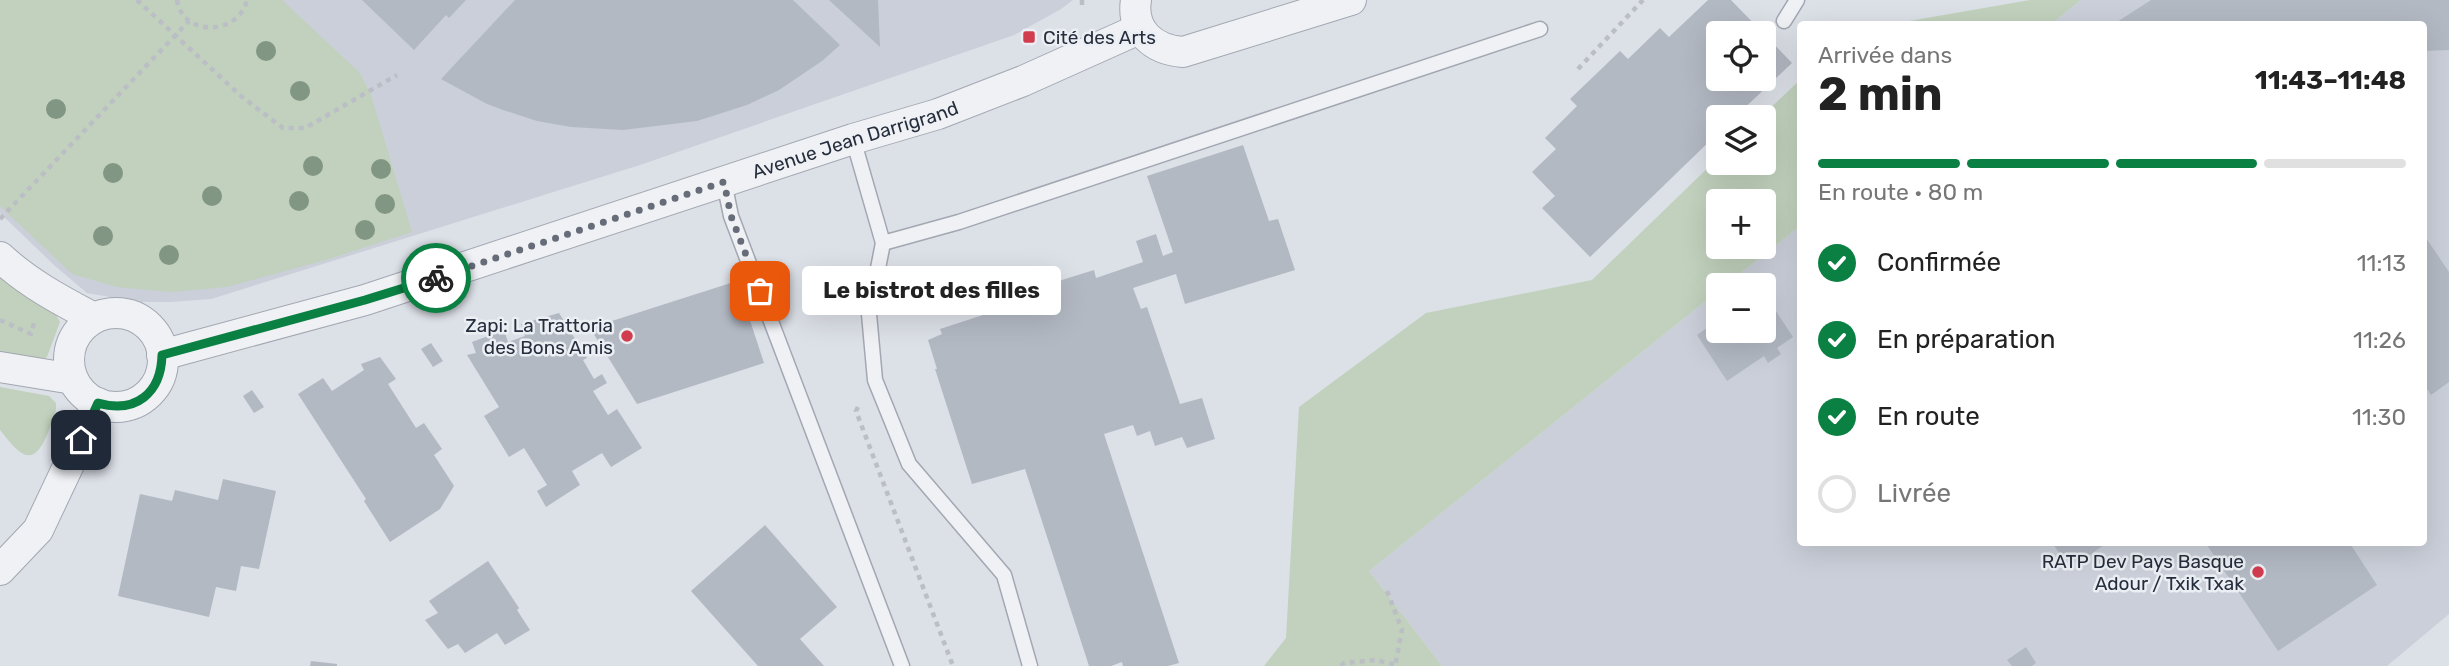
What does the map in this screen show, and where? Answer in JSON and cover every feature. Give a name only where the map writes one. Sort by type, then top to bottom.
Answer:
[{"type":"street","points":[[1138,15],[1153,43],[1167,51],[1183,52],[1352,0]]},
{"type":"street","name":"Avenue Jean Darrigrand","points":[[162,355],[365,300],[853,139],[938,114],[1023,81],[1138,15]]},
{"type":"street","points":[[0,257],[45,292],[94,318]]},
{"type":"street","points":[[108,314],[124,314],[138,319],[150,328],[159,341],[162,355],[158,382],[149,393],[138,402],[111,407],[88,398],[73,379],[69,362],[72,344],[80,329],[94,318],[108,314]]},
{"type":"street","points":[[0,367],[73,379]]},
{"type":"street","points":[[0,570],[38,530],[98,403]]},
{"type":"lane","points":[[1784,21],[1797,0]]},
{"type":"lane","points":[[883,243],[959,222],[1540,29]]},
{"type":"lane","points":[[853,139],[883,243],[869,314],[875,380],[909,464],[1004,575],[1030,666]]},
{"type":"lane","points":[[724,182],[731,216],[902,666]]},
{"type":"path","points":[[136,0],[241,96],[283,128],[305,128],[397,75]]},
{"type":"path","points":[[177,0],[178,7],[189,21],[204,28],[221,27],[237,19],[247,0]]},
{"type":"path","points":[[1578,69],[1643,0]]},
{"type":"path","points":[[0,219],[189,21]]},
{"type":"path","points":[[875,380],[856,411],[953,666]]},
{"type":"path","points":[[1341,666],[1344,663],[1376,660],[1396,666],[1402,630],[1387,591]]},
{"type":"shaded area","name":"Cité des Arts","points":[[0,0],[1073,0],[1014,35],[643,164],[211,299],[139,302],[87,293],[0,213]]},
{"type":"shaded area","points":[[2081,0],[2449,0],[2449,614],[2387,666],[1442,666],[1369,571],[1706,301],[1706,343],[1776,343],[1776,273],[1741,273],[1758,259],[1776,259],[1776,245],[1797,228],[1797,546],[2427,546],[2427,21],[2055,21]]},
{"type":"green space","points":[[0,0],[282,0],[360,73],[371,95],[412,232],[329,259],[227,287],[170,292],[117,287],[72,274],[0,206]]},
{"type":"green space","points":[[2030,0],[2081,0],[2055,21],[1909,21]]},
{"type":"green space","points":[[1797,83],[1797,228],[1776,245],[1776,189],[1706,189],[1706,259],[1758,259],[1741,273],[1706,273],[1706,301],[1369,571],[1442,666],[1264,666],[1286,638],[1299,407],[1426,313],[1592,280],[1706,170],[1706,175],[1776,175],[1776,105],[1774,105]]},
{"type":"green space","points":[[0,276],[23,295],[54,311],[60,322],[47,357],[41,360],[0,352]]},
{"type":"green space","points":[[0,387],[49,396],[56,403],[55,415],[47,435],[35,453],[30,455],[18,451],[0,430]]},
{"type":"building","points":[[362,0],[466,0],[449,18],[446,15],[414,50]]},
{"type":"building","points":[[515,0],[793,0],[840,45],[822,61],[779,90],[747,105],[697,121],[623,130],[571,127],[537,121],[503,110],[441,79]]},
{"type":"building","points":[[829,0],[878,0],[880,47]]},
{"type":"building","points":[[1708,0],[1731,0],[1751,21],[1706,21],[1706,91],[1762,91],[1748,105],[1706,105],[1706,145],[1590,257],[1542,208],[1555,196],[1532,172],[1556,149],[1545,138],[1577,106],[1570,99],[1620,51],[1628,59],[1660,28],[1669,37]]},
{"type":"building","points":[[2151,0],[2449,0],[2449,50],[2427,51],[2427,21],[2119,21]]},
{"type":"building","points":[[1776,46],[1792,63],[1776,78]]},
{"type":"building","points":[[1243,145],[1269,221],[1278,219],[1295,270],[1185,304],[1176,274],[1133,288],[1141,309],[1147,307],[1180,404],[1202,398],[1215,439],[1187,448],[1182,437],[1155,446],[1150,431],[1137,436],[1133,425],[1104,434],[1179,663],[1168,666],[1123,666],[1122,662],[1111,666],[1089,666],[1025,469],[972,484],[928,340],[942,334],[940,329],[983,315],[981,308],[988,299],[982,285],[1024,271],[1030,290],[1094,270],[1096,278],[1143,262],[1136,241],[1156,234],[1163,256],[1173,252],[1147,176]]},
{"type":"building","points":[[2427,239],[2449,272],[2449,382],[2431,395],[2427,389]]},
{"type":"building","points":[[737,281],[764,363],[637,404],[590,328]]},
{"type":"building","points":[[1776,311],[1793,337],[1777,348],[1781,354],[1768,363],[1764,356],[1727,381],[1697,335],[1706,329],[1706,343],[1776,343]]},
{"type":"building","points":[[559,313],[587,358],[583,360],[594,379],[602,374],[607,383],[593,391],[608,415],[617,409],[642,448],[611,467],[602,453],[572,471],[580,485],[546,507],[537,491],[547,485],[524,448],[509,457],[484,416],[499,407],[467,355],[476,353],[472,342],[504,330],[508,342],[525,336],[521,324]]},
{"type":"building","points":[[431,343],[443,361],[433,367],[421,349]]},
{"type":"building","points":[[380,357],[396,379],[388,384],[416,428],[424,423],[442,449],[434,455],[454,486],[440,509],[390,542],[364,501],[366,499],[298,394],[323,378],[332,391],[364,370],[361,364]]},
{"type":"building","points":[[252,390],[264,407],[254,413],[243,396]]},
{"type":"building","points":[[223,479],[276,491],[259,569],[241,566],[236,591],[216,587],[209,617],[118,596],[140,494],[172,501],[175,490],[218,500]]},
{"type":"building","points":[[765,525],[837,607],[800,639],[824,666],[758,666],[691,591]]},
{"type":"building","name":"RATP Dev Pays Basque Adour / Txik Txak","points":[[2054,546],[2102,546],[2080,562],[2062,558]]},
{"type":"building","points":[[2208,546],[2352,546],[2377,585],[2278,651]]},
{"type":"building","points":[[488,561],[530,630],[505,645],[497,633],[465,653],[458,644],[448,649],[425,620],[438,613],[429,601]]},
{"type":"building","points":[[2026,647],[2036,663],[2032,666],[2012,666],[2007,660]]},
{"type":"building","points":[[311,661],[337,664],[337,666],[310,666]]},
{"type":"way so far","points":[[436,278],[724,182],[731,216],[760,291]]},
{"type":"place","name":"Cité des Arts","points":[[1029,37]]},
{"type":"place","name":"Le bistrot des filles","points":[[760,291]]},
{"type":"place","name":"Zapi: La Trattoria des Bons Amis","points":[[627,336]]},
{"type":"place","name":"RATP Dev Pays Basque Adour / Txik Txak","points":[[2258,572]]},
{"type":"route","points":[[81,440],[98,403],[111,407],[125,406],[138,402],[149,393],[158,382],[162,355],[204,346],[436,278]]}]
